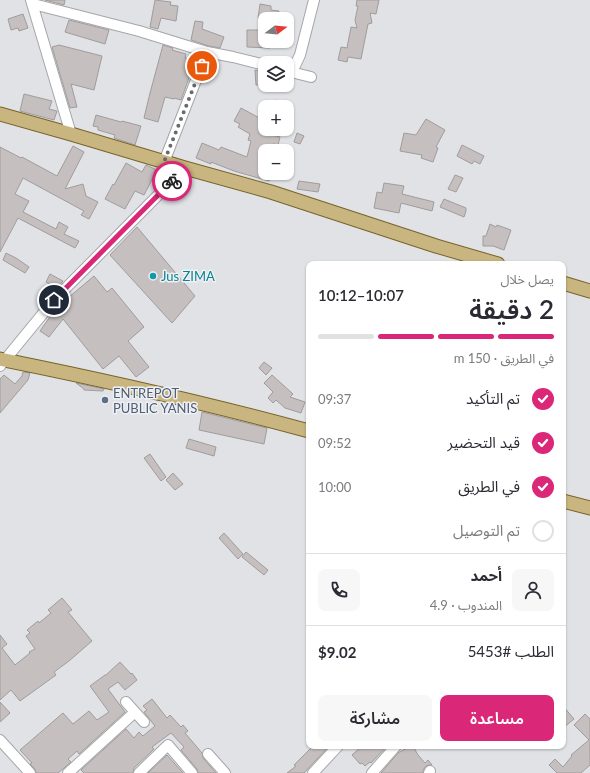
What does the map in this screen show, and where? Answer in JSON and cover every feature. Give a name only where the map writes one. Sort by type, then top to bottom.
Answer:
[{"type":"main road","points":[[0,114],[271,192],[436,246],[488,261]]},
{"type":"main road","points":[[566,284],[590,291]]},
{"type":"main road","points":[[2,362],[106,381],[256,416],[306,430]]},
{"type":"main road","points":[[566,502],[590,508]]},
{"type":"street","points":[[294,65],[300,55],[314,0]]},
{"type":"street","points":[[32,2],[207,52],[258,63]]},
{"type":"street","points":[[32,2],[71,134]]},
{"type":"street","points":[[164,162],[207,52]]},
{"type":"street","points":[[294,73],[311,77]]},
{"type":"street","points":[[2,362],[54,300],[185,168]]},
{"type":"street","points":[[126,702],[144,722]]},
{"type":"street","points":[[68,773],[135,712]]},
{"type":"street","points":[[0,740],[30,773]]},
{"type":"street","points":[[139,773],[168,745],[192,773]]},
{"type":"street","points":[[313,773],[335,749]]},
{"type":"street","points":[[372,773],[393,749]]},
{"type":"street","points":[[208,754],[225,773]]},
{"type":"building","points":[[45,0],[65,0],[64,5]]},
{"type":"building","points":[[155,0],[171,2],[170,5],[178,6],[176,21],[161,18],[158,29],[150,27]]},
{"type":"building","points":[[357,0],[379,0],[376,14],[370,13],[372,23],[368,24],[361,59],[348,57],[347,62],[338,60],[341,47],[347,48],[351,27],[357,28],[355,20],[358,6],[356,6]]},
{"type":"building","points":[[260,4],[271,6],[271,10],[279,11],[279,12],[259,12]]},
{"type":"building","points":[[23,14],[28,28],[19,31],[18,28],[11,30],[8,19]]},
{"type":"building","points":[[69,20],[109,30],[105,44],[65,32]]},
{"type":"building","points":[[195,21],[203,22],[202,29],[224,37],[220,48],[191,40]]},
{"type":"building","points":[[247,30],[258,30],[258,47],[247,47]]},
{"type":"building","points":[[59,45],[102,56],[94,90],[71,84],[77,107],[70,108],[52,47]]},
{"type":"building","points":[[163,45],[173,48],[172,50],[186,54],[185,58],[195,61],[181,100],[165,97],[158,122],[144,118]]},
{"type":"building","points":[[255,70],[258,70],[258,85],[256,85]]},
{"type":"building","points":[[24,94],[52,101],[49,109],[57,111],[54,120],[20,111]]},
{"type":"building","points":[[241,108],[258,117],[258,136],[280,137],[278,144],[258,144],[258,178],[196,158],[202,143],[219,150],[221,147],[247,157],[251,141],[248,140],[250,134],[238,127],[240,124],[234,121]]},
{"type":"building","points":[[96,115],[141,126],[135,145],[114,138],[115,135],[98,130],[98,127],[93,126]]},
{"type":"building","points":[[426,119],[445,130],[436,147],[438,148],[433,162],[421,158],[422,155],[400,151],[404,133],[416,135]]},
{"type":"building","points":[[297,133],[304,136],[300,144],[294,142]]},
{"type":"building","points":[[462,145],[484,156],[480,164],[474,161],[472,164],[457,156]]},
{"type":"building","points":[[73,146],[84,152],[65,189],[83,184],[86,196],[98,202],[89,219],[81,215],[84,211],[23,178],[15,194],[29,201],[23,212],[56,229],[59,222],[68,227],[64,234],[79,241],[75,248],[18,218],[0,252],[0,147],[57,176]]},
{"type":"building","points":[[126,163],[142,172],[146,165],[157,170],[144,195],[135,191],[125,209],[105,199]]},
{"type":"building","points":[[455,175],[463,178],[456,192],[448,189]]},
{"type":"building","points":[[299,181],[320,184],[318,192],[297,189]]},
{"type":"building","points":[[384,183],[404,186],[402,194],[434,202],[432,211],[401,203],[399,213],[374,208],[377,192],[382,193]]},
{"type":"building","points":[[444,199],[466,208],[464,217],[440,207]]},
{"type":"building","points":[[490,224],[496,227],[497,225],[511,230],[504,250],[493,246],[483,246],[483,236],[486,236]]},
{"type":"building","name":"Jus ZIMA","points":[[137,227],[195,296],[172,323],[110,255]]},
{"type":"building","points":[[6,253],[29,267],[25,273],[3,260]]},
{"type":"building","points":[[50,274],[63,281],[57,288],[46,282]]},
{"type":"building","points":[[94,276],[107,292],[112,288],[144,327],[128,341],[149,367],[136,377],[119,356],[103,369],[63,319],[49,337],[40,331],[56,308]]},
{"type":"building","points":[[264,362],[272,368],[266,375],[259,368]]},
{"type":"building","points":[[23,372],[30,373],[28,380],[0,413],[0,379],[4,375],[15,384],[22,376]]},
{"type":"building","points":[[272,375],[293,394],[290,397],[305,402],[301,413],[285,408],[276,400],[273,403],[268,398],[273,392],[264,383]]},
{"type":"building","points":[[76,383],[104,389],[103,391],[84,390]]},
{"type":"building","points":[[202,412],[267,428],[264,444],[199,430]]},
{"type":"building","points":[[189,439],[216,447],[214,456],[186,448]]},
{"type":"building","points":[[150,454],[166,477],[161,481],[144,458]]},
{"type":"building","points":[[173,473],[183,484],[175,490],[166,480]]},
{"type":"building","points":[[224,533],[243,554],[238,559],[219,538]]},
{"type":"building","points":[[246,552],[268,570],[264,575],[242,557]]},
{"type":"building","points":[[62,598],[72,610],[68,612],[92,641],[54,672],[56,675],[20,701],[11,690],[0,700],[0,635],[7,644],[2,648],[15,665],[30,653],[29,652],[35,649],[26,636],[30,633],[27,630],[38,621],[39,623],[51,613],[48,610]]},
{"type":"building","points":[[120,662],[137,680],[125,690],[118,682],[108,689],[125,712],[79,754],[77,751],[68,759],[71,762],[58,773],[36,773],[35,769],[30,764],[32,763],[20,750],[63,713],[73,724],[89,711],[97,720],[109,712],[90,686],[106,675]]},
{"type":"building","points":[[152,699],[167,718],[170,715],[181,727],[183,725],[188,731],[185,733],[216,773],[198,773],[197,769],[181,750],[184,747],[171,733],[152,747],[154,749],[134,768],[133,773],[84,773],[81,770],[126,729],[134,738],[139,732],[143,736],[155,726],[144,712],[147,710],[143,706]]},
{"type":"building","points":[[0,702],[10,713],[0,722]]},
{"type":"building","points":[[566,710],[574,719],[566,726]]},
{"type":"building","points":[[585,714],[590,719],[590,765],[581,773],[557,773],[549,765],[555,759],[563,767],[572,756],[571,755],[589,740],[574,725]]},
{"type":"building","points":[[310,749],[326,749],[304,773],[287,773],[296,766],[294,765]]},
{"type":"building","points":[[359,749],[384,749],[371,763],[370,762],[365,766],[362,763],[360,764],[352,755]]},
{"type":"building","points":[[405,749],[415,749],[425,763],[428,760],[432,765],[426,766],[423,773],[381,773],[398,753]]},
{"type":"building","points":[[167,755],[183,773],[148,773]]},
{"type":"way so far","points":[[172,181],[185,168],[164,162],[202,66]]},
{"type":"place","name":"Jus ZIMA","points":[[153,276]]},
{"type":"place","name":"ENTREPOT PUBLIC YANIS","points":[[105,400]]},
{"type":"route","points":[[54,300],[172,181]]}]
